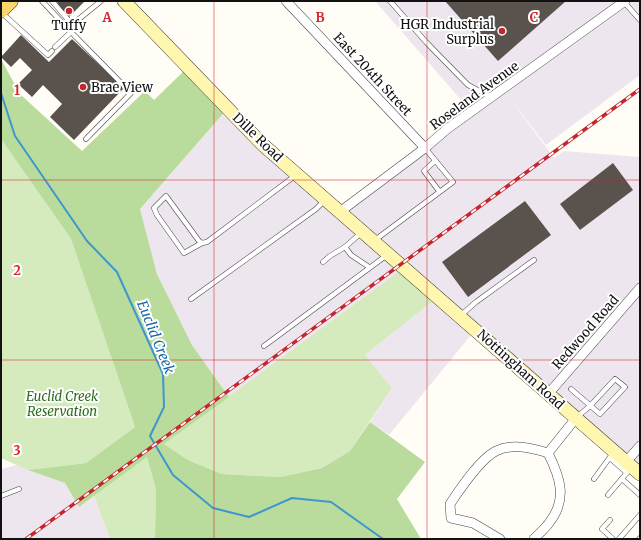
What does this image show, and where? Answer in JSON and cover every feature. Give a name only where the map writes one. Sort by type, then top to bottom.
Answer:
[{"type":"main road","points":[[1,11],[11,1]]},
{"type":"street","name":"Dille Road","points":[[124,1],[262,144],[400,264]]},
{"type":"street","name":"East 204th Street","points":[[286,1],[425,148]]},
{"type":"street","name":"Roseland Avenue","points":[[340,211],[425,148],[447,129],[624,1]]},
{"type":"street","name":"Nottingham Road","points":[[400,264],[549,393],[612,455],[631,469]]},
{"type":"street","name":"Redwood Road","points":[[549,393],[640,288]]},
{"type":"street","points":[[548,453],[576,418]]},
{"type":"street","points":[[631,469],[640,446]]},
{"type":"street","points":[[500,539],[478,524],[452,518],[450,513],[450,504],[483,462],[496,451],[510,447],[528,447],[548,453],[555,467],[562,488],[560,504],[550,523],[534,539]]},
{"type":"lane","points":[[42,1],[131,93],[86,138]]},
{"type":"lane","points":[[52,1],[70,22],[74,23],[98,2]]},
{"type":"lane","points":[[390,1],[426,42],[468,85],[493,97]]},
{"type":"lane","points":[[624,1],[640,20]]},
{"type":"lane","points":[[1,11],[48,55],[71,32]]},
{"type":"lane","points":[[374,241],[453,182],[425,148]]},
{"type":"lane","points":[[435,161],[424,171],[439,191]]},
{"type":"lane","points":[[202,243],[166,196],[154,208],[157,215],[184,253],[202,243],[207,242],[298,174]]},
{"type":"lane","points":[[191,298],[316,209],[326,199]]},
{"type":"lane","points":[[323,262],[345,247],[362,231]]},
{"type":"lane","points":[[345,247],[352,255],[369,268]]},
{"type":"lane","points":[[264,346],[388,254]]},
{"type":"lane","points":[[460,316],[476,302],[534,260]]},
{"type":"lane","points":[[571,389],[590,406],[600,414],[624,387],[615,379],[590,406],[576,418]]},
{"type":"lane","points":[[594,479],[612,455]]},
{"type":"lane","points":[[608,495],[631,469]]},
{"type":"lane","points":[[622,479],[640,495]]},
{"type":"lane","points":[[1,496],[19,489]]},
{"type":"lane","points":[[620,539],[640,515]]},
{"type":"lane","points":[[610,520],[602,529],[613,539]]},
{"type":"shaded area","points":[[375,1],[640,1],[640,75],[546,145],[507,95],[554,158],[564,151],[640,157],[640,474],[476,329],[389,435],[370,422],[392,388],[365,355],[438,297],[405,268],[229,397],[192,345],[157,274],[140,209],[228,108],[341,211],[470,113],[462,101]]},
{"type":"shaded area","points":[[17,465],[65,483],[79,507],[94,496],[110,539],[1,539],[1,469]]},
{"type":"green space","points":[[1,59],[20,94],[82,151],[145,91],[154,100],[188,67],[228,108],[140,209],[157,274],[192,345],[229,397],[164,444],[188,460],[222,474],[280,477],[322,468],[350,451],[370,422],[425,462],[397,499],[421,539],[155,539],[156,489],[147,457],[79,507],[65,483],[28,470],[86,463],[135,427],[71,239],[1,139]]},
{"type":"green space","name":"Euclid Creek Reservation","points":[[1,139],[71,239],[135,427],[86,463],[28,470],[1,458]]},
{"type":"green space","points":[[404,268],[438,297],[365,355],[392,388],[350,451],[322,468],[280,477],[222,474],[188,460],[164,444]]},
{"type":"green space","points":[[147,456],[156,489],[155,539],[110,539],[94,496]]},
{"type":"building","name":"Tuffy","points":[[59,1],[85,1],[69,17],[56,4]]},
{"type":"building","name":"HGR Industrial Surplus","points":[[445,1],[566,1],[498,61]]},
{"type":"building","name":"Brae View","points":[[21,35],[49,62],[72,39],[124,88],[74,140],[50,117],[62,104],[43,85],[32,97],[18,84],[32,70],[20,58],[11,67],[1,57]]},
{"type":"building","points":[[613,163],[633,190],[580,230],[560,204]]},
{"type":"building","points":[[525,201],[551,235],[468,297],[442,262]]},
{"type":"waterway","name":"Euclid Creek","points":[[1,93],[15,136],[87,241],[117,272],[163,374],[164,407],[150,436],[173,475],[213,508],[249,517],[292,498],[331,502],[383,539]]},
{"type":"railway","points":[[26,539],[640,89]]},
{"type":"place","name":"Tuffy","points":[[69,11]]},
{"type":"place","name":"HGR Industrial Surplus","points":[[502,31]]},
{"type":"place","name":"Brae View","points":[[83,87]]}]
